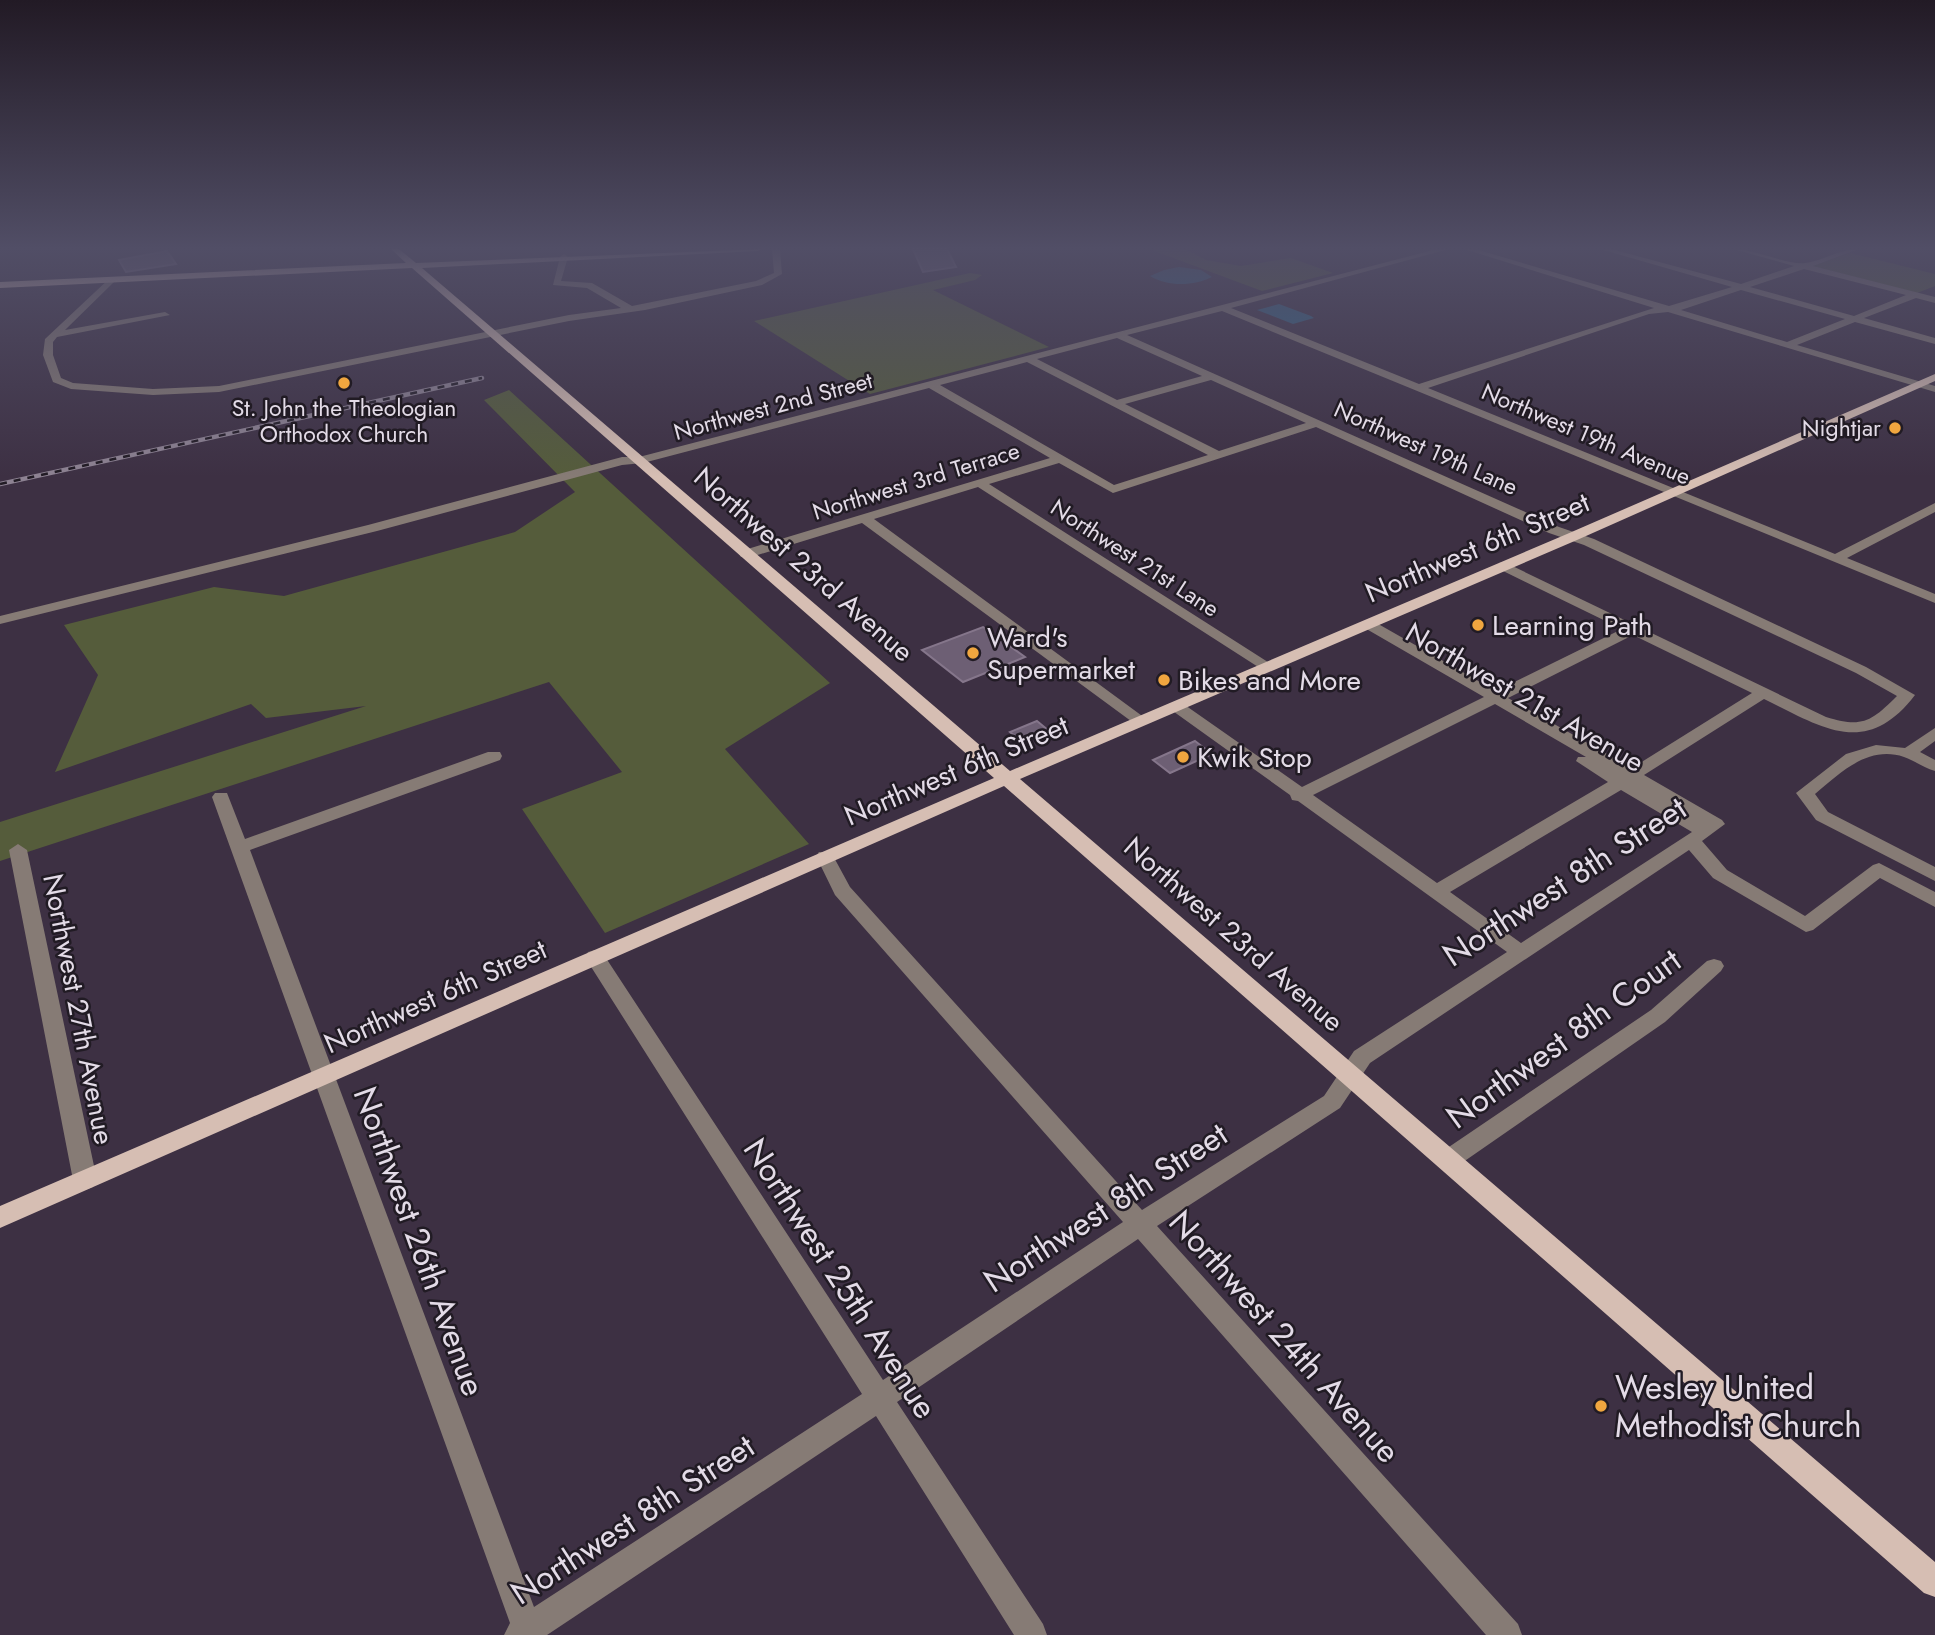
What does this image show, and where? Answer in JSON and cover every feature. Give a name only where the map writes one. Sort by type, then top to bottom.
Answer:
[{"type":"main road","name":"Northwest 23rd Avenue","points":[[483,325],[1935,1582]]},
{"type":"main road","name":"Northwest 6th Street","points":[[0,1217],[825,856],[1572,537],[1935,377]]},
{"type":"street","points":[[64,325],[48,341],[48,355],[57,380],[71,386],[181,392],[265,381],[536,325]]},
{"type":"street","points":[[54,335],[108,325]]},
{"type":"street","name":"Northwest 2nd Street","points":[[0,620],[372,528],[622,461],[639,461],[1150,325]]},
{"type":"street","name":"Northwest 19th Avenue","points":[[1267,325],[1935,599]]},
{"type":"street","points":[[1420,387],[1608,325]]},
{"type":"street","points":[[1723,325],[1935,389]]},
{"type":"street","points":[[1787,345],[1837,325]]},
{"type":"street","points":[[1880,325],[1935,341]]},
{"type":"street","name":"Northwest 19th Lane","points":[[1116,334],[1315,424],[1604,549],[1861,670],[1906,695],[1884,719],[1868,728],[1846,729],[1763,693]]},
{"type":"street","points":[[1027,358],[1215,454]]},
{"type":"street","points":[[1117,403],[1211,377]]},
{"type":"street","points":[[932,384],[1113,489],[1315,424]]},
{"type":"street","name":"Northwest 3rd Terrace","points":[[746,554],[1059,459]]},
{"type":"street","name":"Northwest 21st Lane","points":[[981,484],[1266,667]]},
{"type":"street","points":[[1835,559],[1935,507]]},
{"type":"street","points":[[864,518],[1141,721]]},
{"type":"street","points":[[1504,566],[1763,693]]},
{"type":"street","name":"Northwest 21st Avenue","points":[[1362,626],[1626,779],[1703,832],[1720,874],[1806,925],[1879,869],[1935,900]]},
{"type":"street","points":[[1298,796],[1631,630]]},
{"type":"street","points":[[1436,892],[1626,779],[1763,693]]},
{"type":"street","points":[[1176,706],[1298,796],[1520,951]]},
{"type":"street","points":[[1908,752],[1935,733]]},
{"type":"street","points":[[1935,766],[1908,752],[1875,748],[1859,752],[1805,793],[1822,816],[1935,875]]},
{"type":"street","points":[[241,847],[494,756]]},
{"type":"street","name":"Northwest 26th Avenue","points":[[221,797],[324,1075],[523,1632]]},
{"type":"street","name":"Northwest 8th Street","points":[[523,1632],[1140,1224],[1332,1102],[1362,1057],[1703,832]]},
{"type":"street","name":"Northwest 27th Avenue","points":[[18,850],[85,1180]]},
{"type":"street","name":"Northwest 24th Avenue","points":[[825,856],[842,890],[1507,1635]]},
{"type":"street","name":"Northwest 25th Avenue","points":[[595,957],[1032,1635]]},
{"type":"street","name":"Northwest 8th Court","points":[[1448,1160],[1658,1016],[1714,966]]},
{"type":"green space","points":[[761,325],[1005,325],[1049,347],[870,394]]},
{"type":"green space","points":[[509,390],[830,683],[725,749],[809,844],[605,933],[522,809],[622,772],[549,682],[0,861],[0,822],[366,706],[266,718],[251,704],[55,772],[98,675],[64,625],[214,587],[284,596],[515,532],[575,492],[484,400]]},
{"type":"building","name":"Ward's Supermarket","points":[[983,627],[1025,657],[963,682],[922,650]]},
{"type":"building","points":[[1037,721],[1049,731],[1022,742],[1010,732]]},
{"type":"building","name":"Kwik Stop","points":[[1195,741],[1212,754],[1170,773],[1153,760]]},
{"type":"railway","points":[[0,484],[482,378]]},
{"type":"place","name":"St. John the Theologian Orthodox Church","points":[[344,383]]},
{"type":"place","name":"Nightjar","points":[[1895,428]]},
{"type":"place","name":"Learning Path","points":[[1478,625]]},
{"type":"place","name":"Ward's Supermarket","points":[[973,653]]},
{"type":"place","name":"Bikes and More","points":[[1164,680]]},
{"type":"place","name":"Kwik Stop","points":[[1183,757]]},
{"type":"place","name":"Wesley United Methodist Church","points":[[1601,1406]]}]
